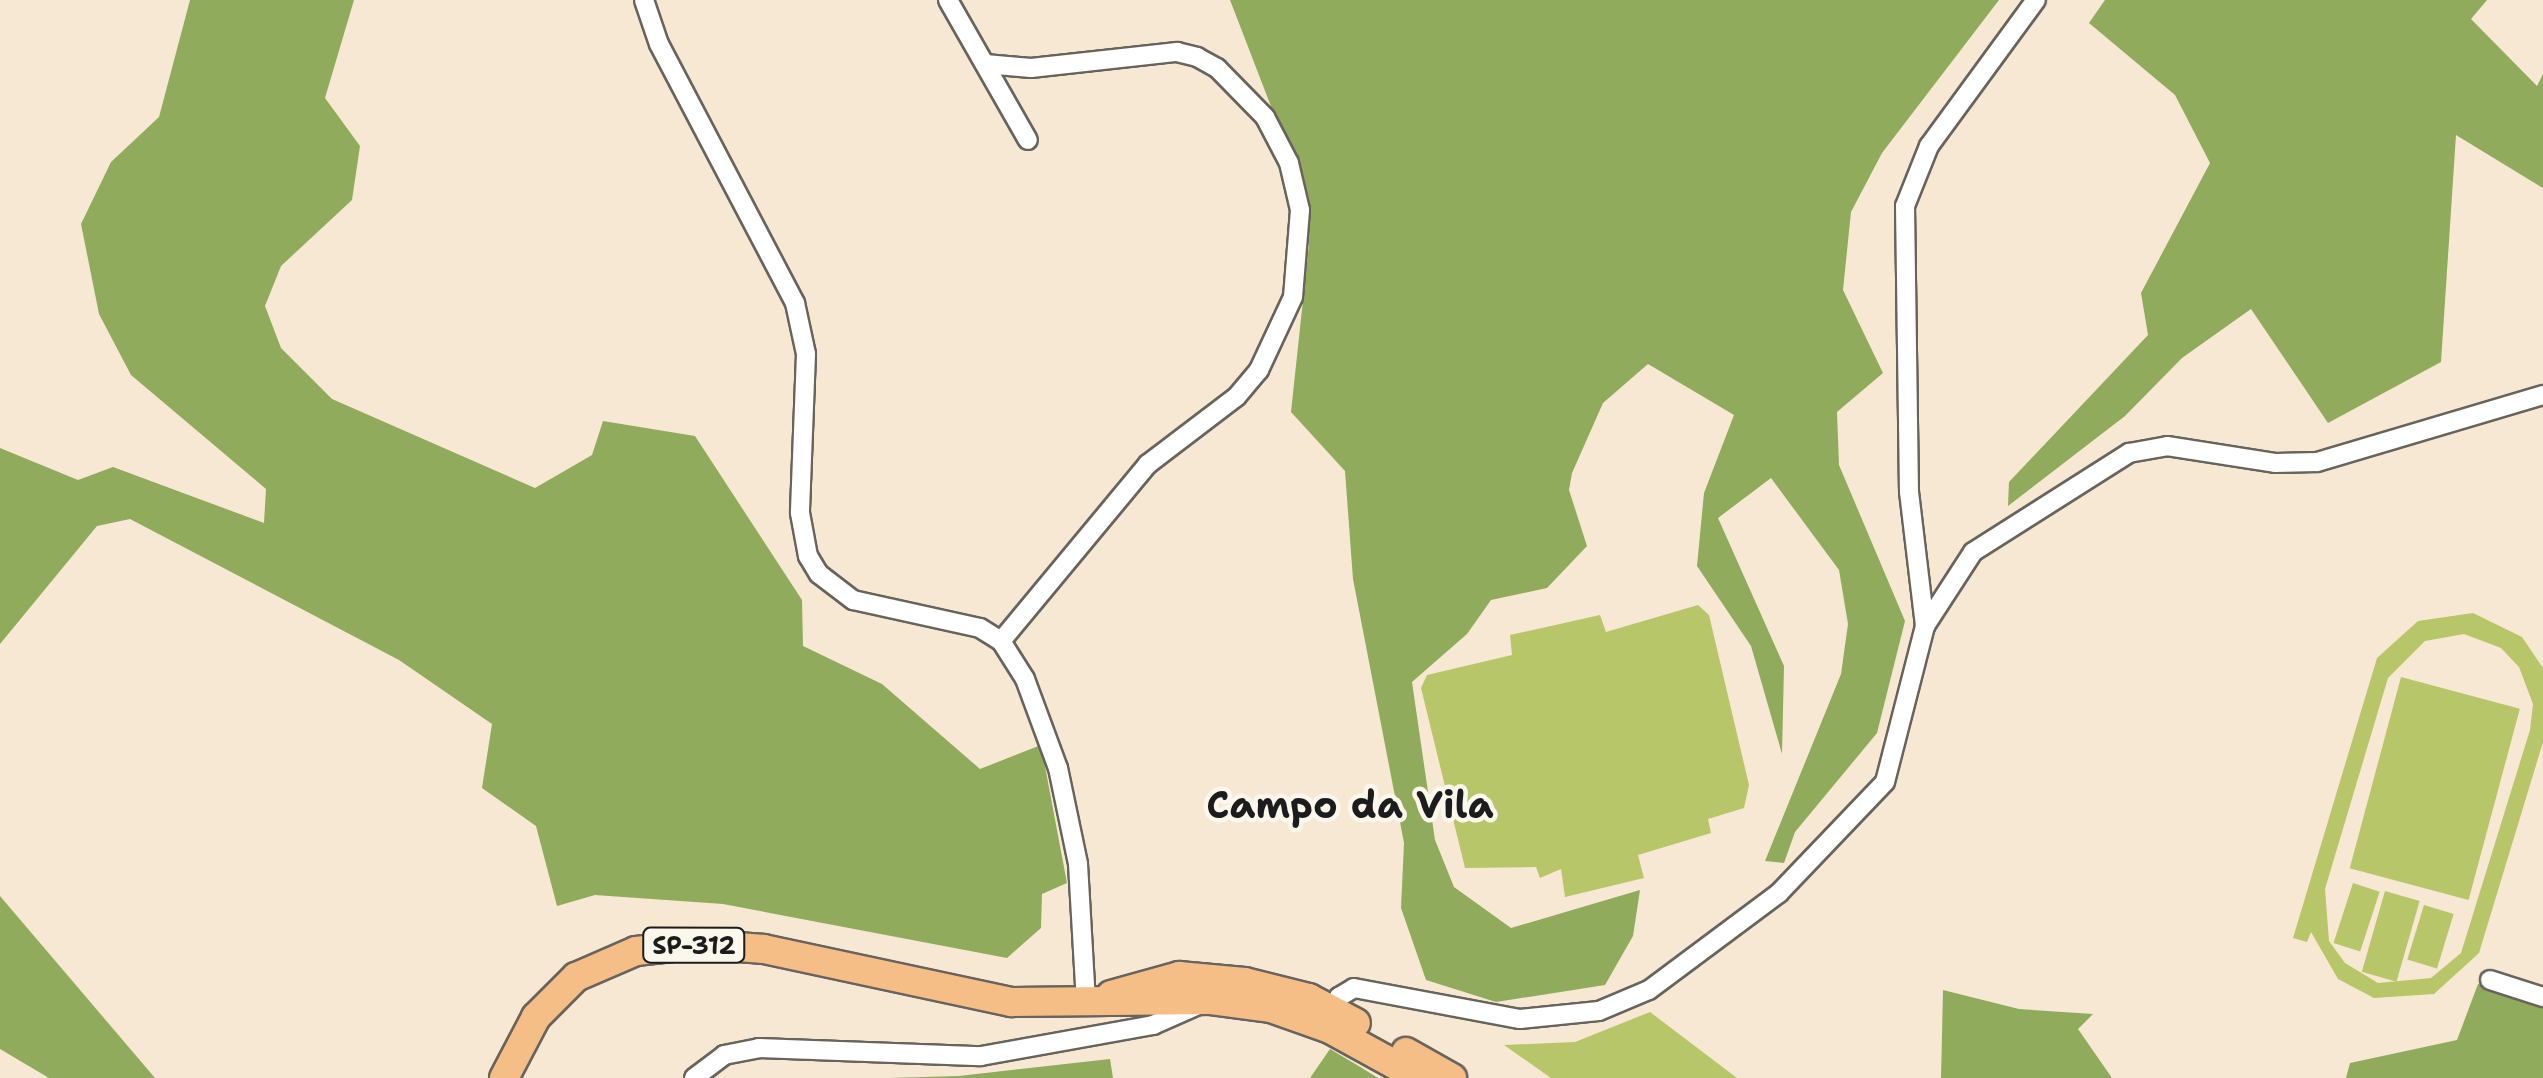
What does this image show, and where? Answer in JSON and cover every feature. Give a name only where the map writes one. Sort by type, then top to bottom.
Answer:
[{"type":"main road","name":"SP-312","points":[[504,1078],[536,1017],[576,978],[610,960],[667,947],[764,950],[939,991],[1011,1002],[1211,1000],[1271,1008],[1339,1024],[1419,1078]]},
{"type":"main road","name":"SP-312","points":[[1091,1002],[1148,980],[1246,982],[1452,1078]]},
{"type":"street","points":[[644,0],[668,61],[795,303],[806,354],[800,514],[808,556],[819,574],[853,600],[965,620],[1001,641],[1025,679],[1061,782],[1078,864],[1091,1002]]},
{"type":"street","points":[[948,0],[1028,140]]},
{"type":"street","points":[[1339,1024],[1354,988],[1380,990],[1485,1017],[1520,1019],[1599,1011],[1679,972],[1779,894],[1870,805],[1886,782],[1904,726],[1925,626],[1909,492],[1905,206],[1929,146],[2036,0]]},
{"type":"street","points":[[984,64],[1032,68],[1177,52],[1197,57],[1218,68],[1265,117],[1288,163],[1300,210],[1293,296],[1259,370],[1226,406],[1148,464],[1001,641]]},
{"type":"street","points":[[1925,626],[1973,552],[2128,453],[2167,446],[2275,463],[2316,462],[2543,395]]},
{"type":"street","points":[[2490,980],[2543,997]]},
{"type":"street","points":[[694,1078],[724,1055],[759,1048],[981,1056],[1153,1025],[1246,982]]},
{"type":"green space","points":[[190,0],[354,0],[325,98],[360,146],[352,200],[281,266],[265,306],[281,348],[332,399],[535,488],[592,455],[603,421],[695,436],[802,600],[803,646],[882,684],[980,769],[1041,745],[1067,883],[1042,894],[1041,928],[1007,958],[723,904],[595,895],[557,906],[536,826],[482,788],[492,724],[399,660],[130,519],[97,526],[0,644],[0,448],[78,480],[113,467],[264,523],[266,489],[131,375],[99,314],[81,224],[111,162],[159,117]]},
{"type":"green space","points":[[1230,0],[1999,0],[1882,153],[1851,212],[1843,290],[1883,373],[1837,412],[1839,465],[1905,621],[1877,733],[1795,832],[1784,863],[1765,861],[1841,674],[1848,624],[1839,570],[1771,478],[1718,518],[1784,666],[1782,754],[1751,646],[1697,566],[1704,493],[1734,415],[1648,364],[1603,403],[1572,473],[1569,490],[1587,546],[1547,588],[1491,600],[1467,634],[1412,682],[1435,840],[1454,887],[1511,928],[1640,890],[1633,936],[1605,985],[1496,1002],[1426,980],[1401,908],[1404,843],[1353,579],[1345,471],[1291,412],[1309,244],[1297,174]]},
{"type":"green space","points":[[2105,0],[2487,0],[2471,19],[2537,86],[2543,74],[2543,188],[2456,135],[2441,362],[2328,423],[2251,309],[2182,358],[2125,416],[2008,506],[2009,482],[2148,335],[2141,293],[2210,163],[2175,95],[2089,23]]},
{"type":"green space","points":[[1698,605],[1709,615],[1749,785],[1744,808],[1708,819],[1711,833],[1638,855],[1644,878],[1565,897],[1561,869],[1540,878],[1536,867],[1465,868],[1421,688],[1427,675],[1512,655],[1510,635],[1600,615],[1606,632]]},
{"type":"green space","points":[[2473,613],[2522,637],[2543,668],[2543,742],[2479,953],[2434,994],[2374,998],[2338,979],[2311,932],[2307,942],[2293,938],[2377,658],[2418,621]],"holes":[[[2464,634],[2501,648],[2519,667],[2533,704],[2530,730],[2461,953],[2431,978],[2378,983],[2345,963],[2329,941],[2325,889],[2388,678],[2425,641]]]},
{"type":"green space","points":[[2401,677],[2520,709],[2469,900],[2350,868]]},
{"type":"green space","points":[[2353,883],[2380,892],[2360,952],[2334,943]]},
{"type":"green space","points":[[2385,891],[2420,901],[2396,982],[2362,972]]},
{"type":"green space","points":[[0,896],[155,1078],[49,1078],[0,1049]]},
{"type":"green space","points":[[2424,905],[2454,914],[2437,969],[2407,960]]},
{"type":"green space","points":[[2478,984],[2543,1003],[2543,1078],[2346,1078],[2350,1063],[2457,1040]]},
{"type":"green space","points":[[1943,990],[2019,1009],[2093,1014],[2078,1029],[2112,1078],[1941,1078]]},
{"type":"green space","points":[[1650,1012],[1737,1078],[1551,1078],[1504,1045],[1575,1042]]},
{"type":"green space","points":[[1330,1049],[1362,1068],[1378,1078],[1310,1078]]},
{"type":"green space","points":[[1110,1059],[1113,1078],[888,1078],[959,1076]]},
{"type":"district","name":"Campo da Vila","points":[[1350,805]]}]
